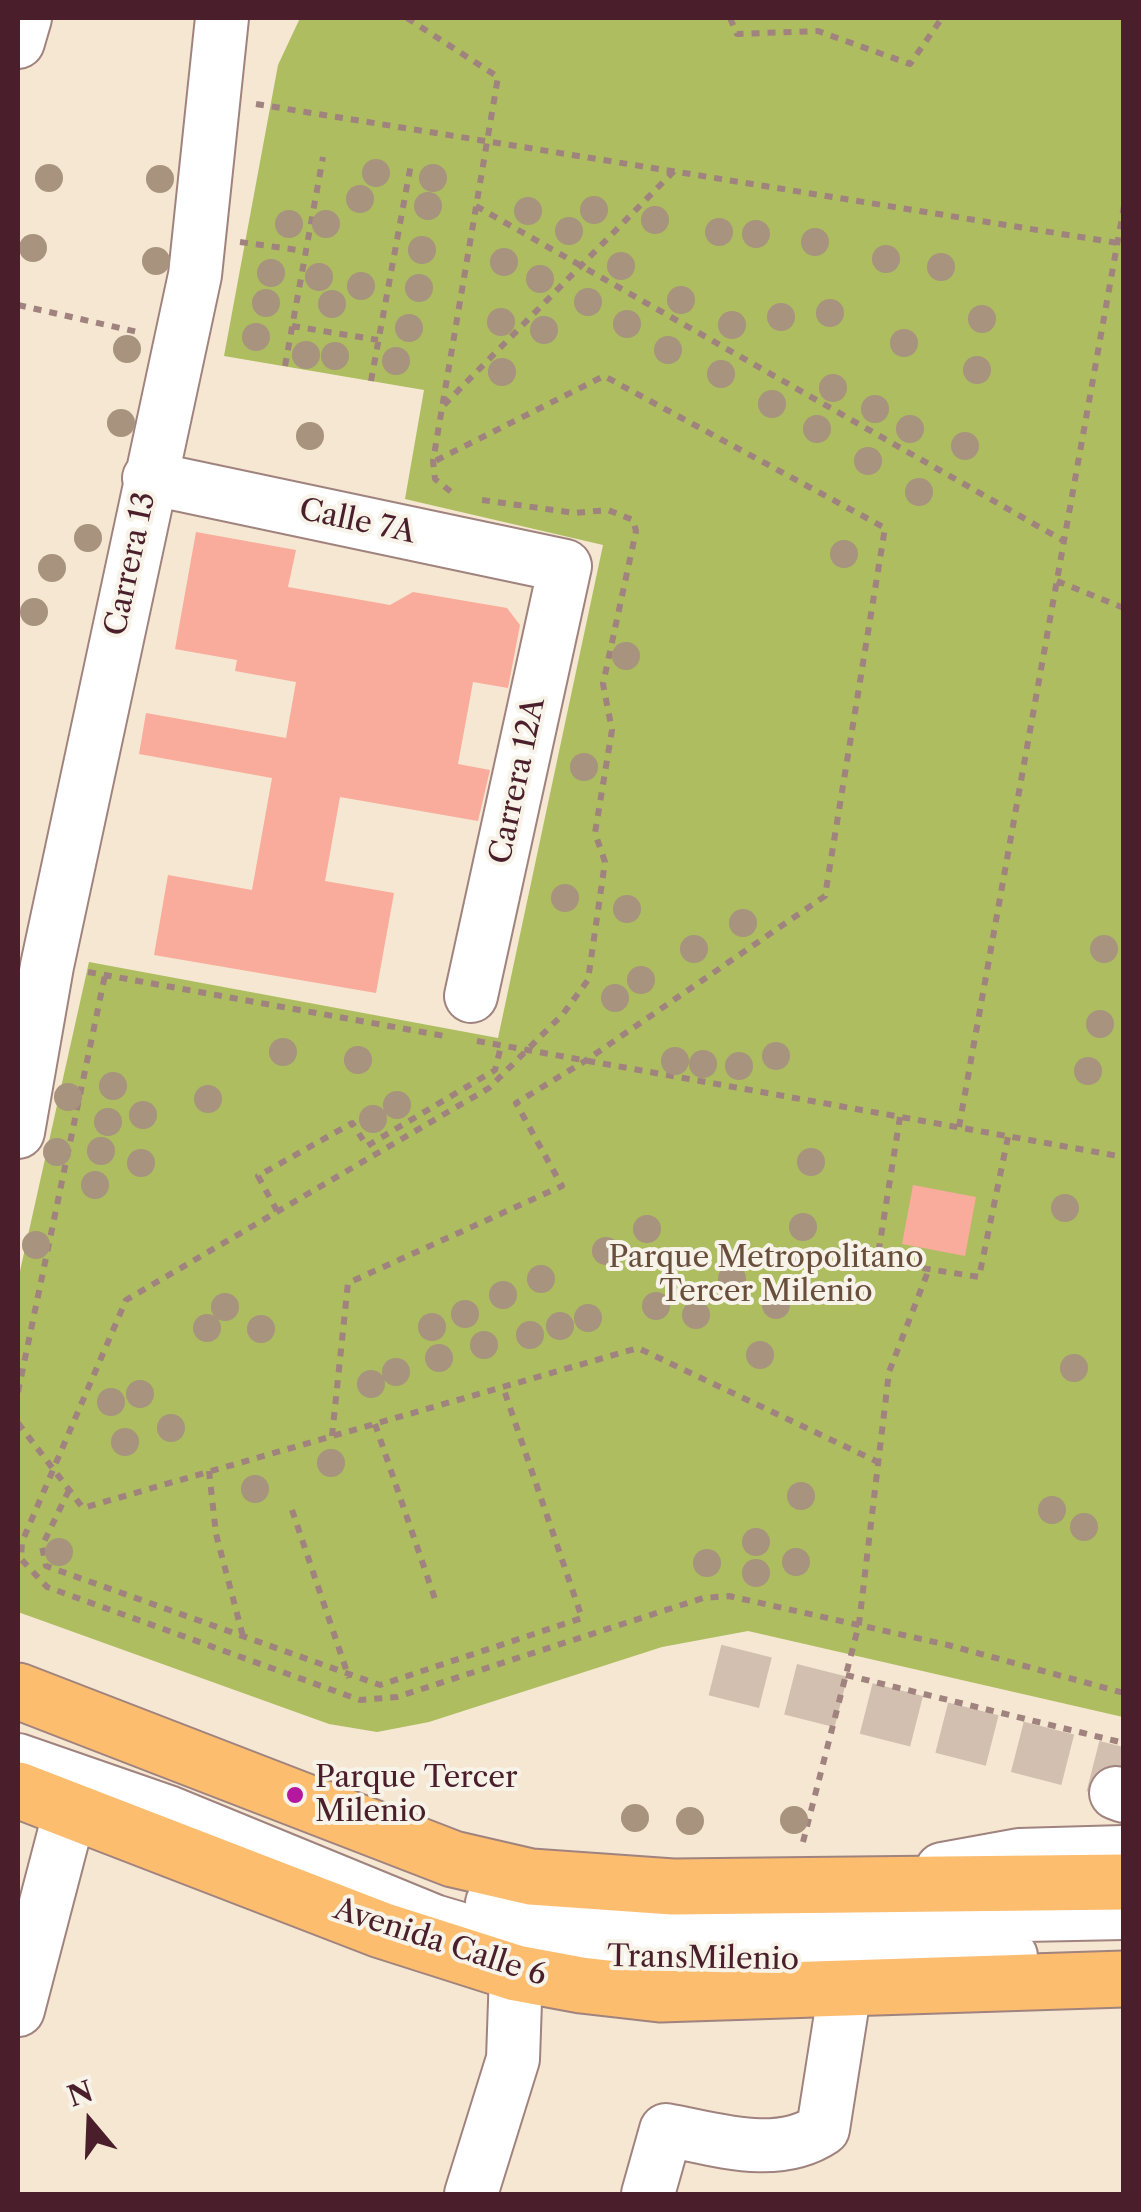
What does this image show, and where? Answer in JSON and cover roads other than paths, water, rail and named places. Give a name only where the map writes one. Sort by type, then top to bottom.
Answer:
[{"type":"main road","points":[[18,1691],[453,1858],[494,1870],[595,1884],[896,1886],[1124,1882]]},
{"type":"main road","name":"Avenida Calle 6","points":[[18,1790],[381,1930],[516,1972],[660,1994],[1124,1979]]},
{"type":"street","points":[[18,42],[25,18]]},
{"type":"street","name":"Carrera 13","points":[[19,1118],[47,966],[194,275],[222,18]]},
{"type":"street","name":"Calle 7A","points":[[149,478],[564,566]]},
{"type":"street","name":"Carrera 12A","points":[[471,996],[564,566]]},
{"type":"street","name":"TransMilenio","points":[[18,1730],[443,1890],[516,1910],[674,1922],[1124,1913]]},
{"type":"street","name":"TransMilenio","points":[[18,1760],[168,1812],[434,1922],[512,1944],[678,1965],[1124,1955]]},
{"type":"street","points":[[18,2010],[65,1830],[84,1814]]},
{"type":"street","points":[[896,1886],[984,1859],[1124,1852]]},
{"type":"street","points":[[472,2194],[512,2059],[516,1972]]},
{"type":"street","points":[[648,2194],[666,2130],[758,2147],[809,2139],[823,2129],[842,2008]]},
{"type":"tunnel","points":[[715,1670],[1124,1774]]},
{"type":"place","name":"Parque Tercer Milenio","points":[[295,1795]]},
{"type":"park label","name":"Parque Metropolitano Tercer Milenio","points":[[766,1275]]}]
